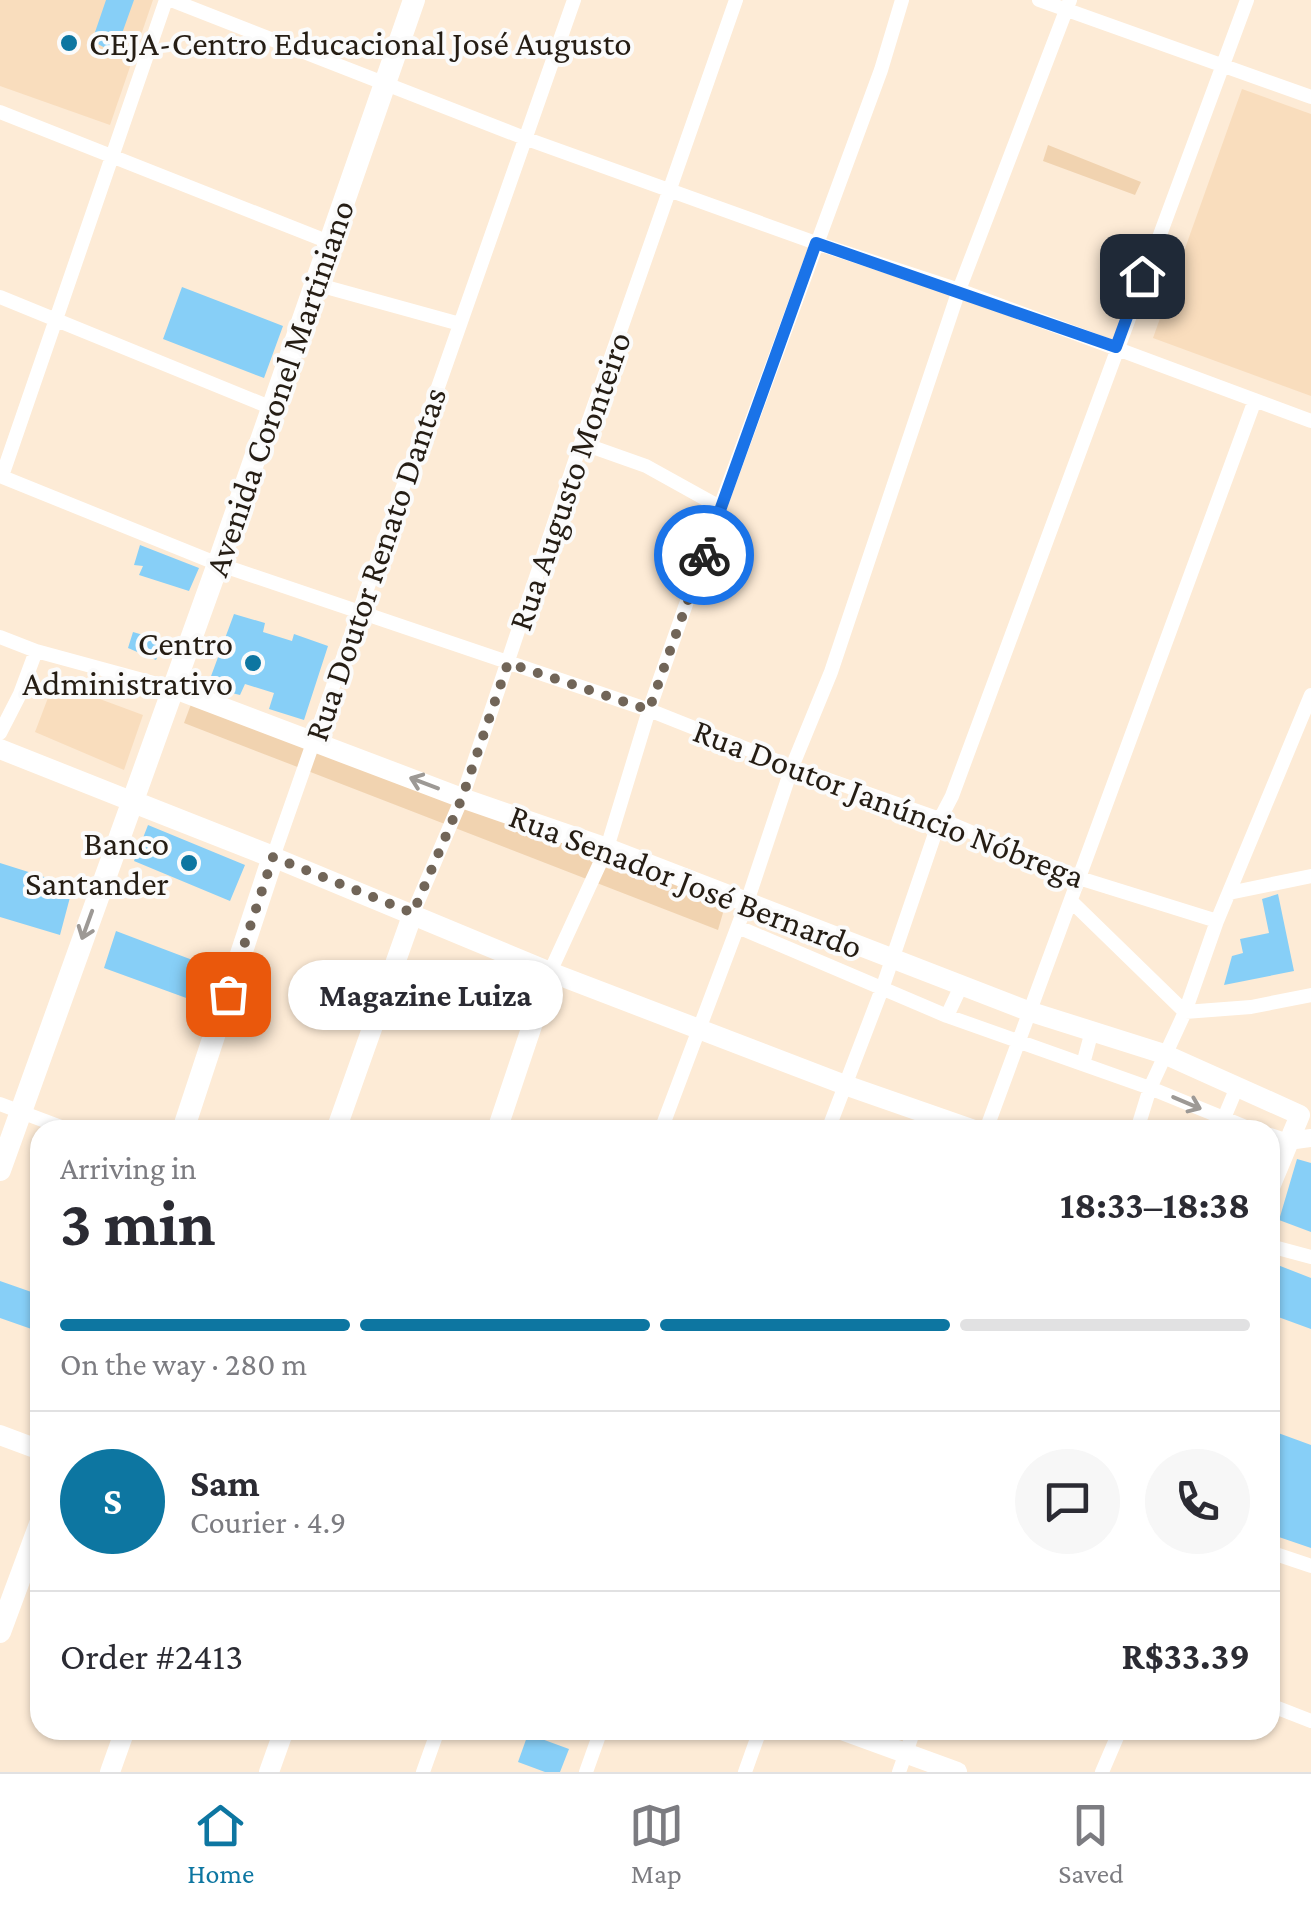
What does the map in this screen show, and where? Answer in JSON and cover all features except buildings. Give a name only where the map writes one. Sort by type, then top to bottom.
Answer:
[{"type":"main road","name":"Avenida Coronel Martiniano","points":[[0,1170],[10,1108],[131,801],[218,564],[414,0]]},
{"type":"main road","name":"Rua Senador José Bernardo","points":[[172,688],[462,798],[607,848],[1028,1011],[1164,1054],[1306,1115]]},
{"type":"main road","points":[[0,749],[413,913],[550,972],[945,1120]]},
{"type":"main road","name":"Rua Doutor Renato Dantas","points":[[186,1120],[273,857]]},
{"type":"main road","name":"Rua Augusto Monteiro","points":[[340,1120],[413,913]]},
{"type":"main road","points":[[500,1120],[550,972]]},
{"type":"main road","points":[[1280,1137],[1306,1115]]},
{"type":"main road","points":[[0,1435],[30,1446]]},
{"type":"main road","points":[[0,1632],[30,1551]]},
{"type":"main road","points":[[110,1772],[121,1740]]},
{"type":"main road","points":[[269,1772],[280,1740]]},
{"type":"main road","points":[[860,1740],[902,1763],[957,1772]]},
{"type":"street","points":[[1,476],[168,0],[527,139],[959,290],[1311,421]]},
{"type":"street","name":"Rua Doutor Renato Dantas","points":[[273,857],[574,0]]},
{"type":"street","name":"Rua Augusto Monteiro","points":[[413,913],[462,798],[736,0]]},
{"type":"street","points":[[550,972],[607,848],[649,710],[882,70],[902,0]]},
{"type":"street","points":[[1039,0],[1067,5],[1311,97]]},
{"type":"street","points":[[832,1120],[1247,0]]},
{"type":"street","points":[[665,1120],[738,927],[792,767],[831,672],[959,290],[1067,5]]},
{"type":"street","points":[[0,112],[329,242]]},
{"type":"street","points":[[314,284],[460,324]]},
{"type":"street","points":[[0,296],[272,408]]},
{"type":"street","points":[[990,1120],[1255,400]]},
{"type":"street","points":[[581,443],[646,466],[720,507]]},
{"type":"street","name":"Rua Doutor Janúncio Nóbrega","points":[[1,476],[218,564],[649,710],[940,820],[1079,878],[1217,921]]},
{"type":"street","name":"Rua Senador José Bernardo","points":[[0,637],[36,651],[172,688]]},
{"type":"street","points":[[0,733],[36,651]]},
{"type":"street","points":[[1139,1120],[1311,694]]},
{"type":"street","points":[[1228,893],[1311,876]]},
{"type":"street","points":[[1072,902],[1185,1012],[1251,1007],[1311,996]]},
{"type":"street","name":"Rua Senador José Bernardo","points":[[738,927],[947,1016],[1229,1120]]},
{"type":"street","points":[[812,957],[822,932]]},
{"type":"street","points":[[947,1016],[961,986]]},
{"type":"street","points":[[1082,1064],[1092,1031]]},
{"type":"street","points":[[1224,1118],[1238,1087]]},
{"type":"street","points":[[10,1108],[42,1120]]},
{"type":"street","points":[[1280,1138],[1311,1138]]},
{"type":"street","points":[[1280,1249],[1311,1257]]},
{"type":"street","points":[[1280,1555],[1311,1566]]},
{"type":"street","points":[[1280,1709],[1311,1721]]},
{"type":"street","points":[[423,1772],[434,1740]]},
{"type":"street","points":[[586,1772],[597,1740]]},
{"type":"street","points":[[745,1772],[756,1740]]},
{"type":"street","points":[[1102,1772],[1116,1740]]},
{"type":"shaded area","name":"CEJA-Centro Educacional José Augusto","points":[[0,0],[153,0],[110,125],[0,86]]},
{"type":"shaded area","points":[[1242,89],[1311,114],[1311,396],[1153,338]]},
{"type":"shaded area","points":[[1048,145],[1141,182],[1135,195],[1043,161]]},
{"type":"shaded area","points":[[54,682],[143,715],[124,770],[35,732]]},
{"type":"shaded area","points":[[193,699],[727,899],[718,930],[184,723]]},
{"type":"way so far","points":[[228,994],[273,857],[413,913],[462,798],[508,663],[649,710],[704,555]]},
{"type":"place","name":"CEJA-Centro Educacional José Augusto","points":[[69,43]]},
{"type":"place","name":"Centro Administrativo","points":[[253,663]]},
{"type":"place","name":"Banco Santander","points":[[189,863]]},
{"type":"place","name":"Magazine Luiza","points":[[228,994]]},
{"type":"route","points":[[704,555],[816,243],[1116,347],[1142,276]]}]
